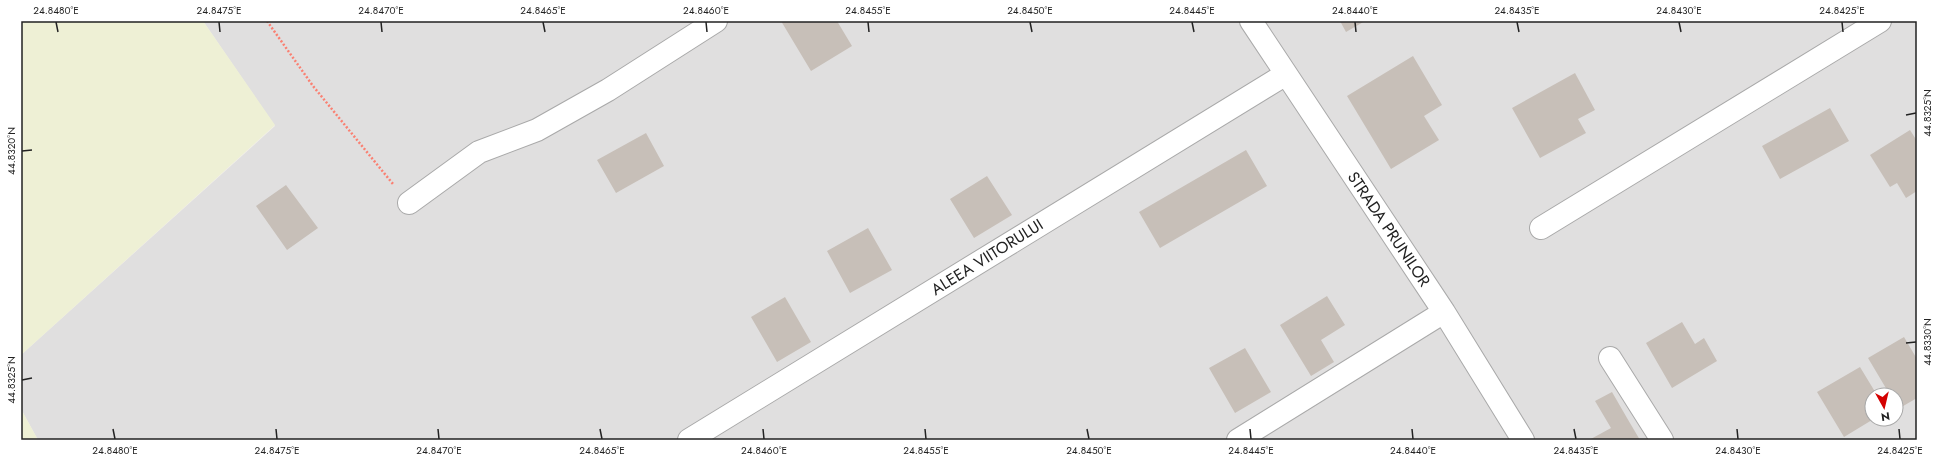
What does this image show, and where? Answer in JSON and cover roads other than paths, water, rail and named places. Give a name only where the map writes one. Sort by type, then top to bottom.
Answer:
[{"type":"street","points":[[409,203],[479,152],[537,130],[608,90],[716,21]]},
{"type":"street","name":"STRADA PRUNILOR","points":[[1251,21],[1444,312],[1524,440]]},
{"type":"street","points":[[1541,228],[1880,21]]},
{"type":"street","name":"ALEEA VIITORULUI","points":[[689,440],[1286,74]]},
{"type":"street","points":[[1238,440],[1444,312]]},
{"type":"street","points":[[1610,358],[1662,440]]}]
